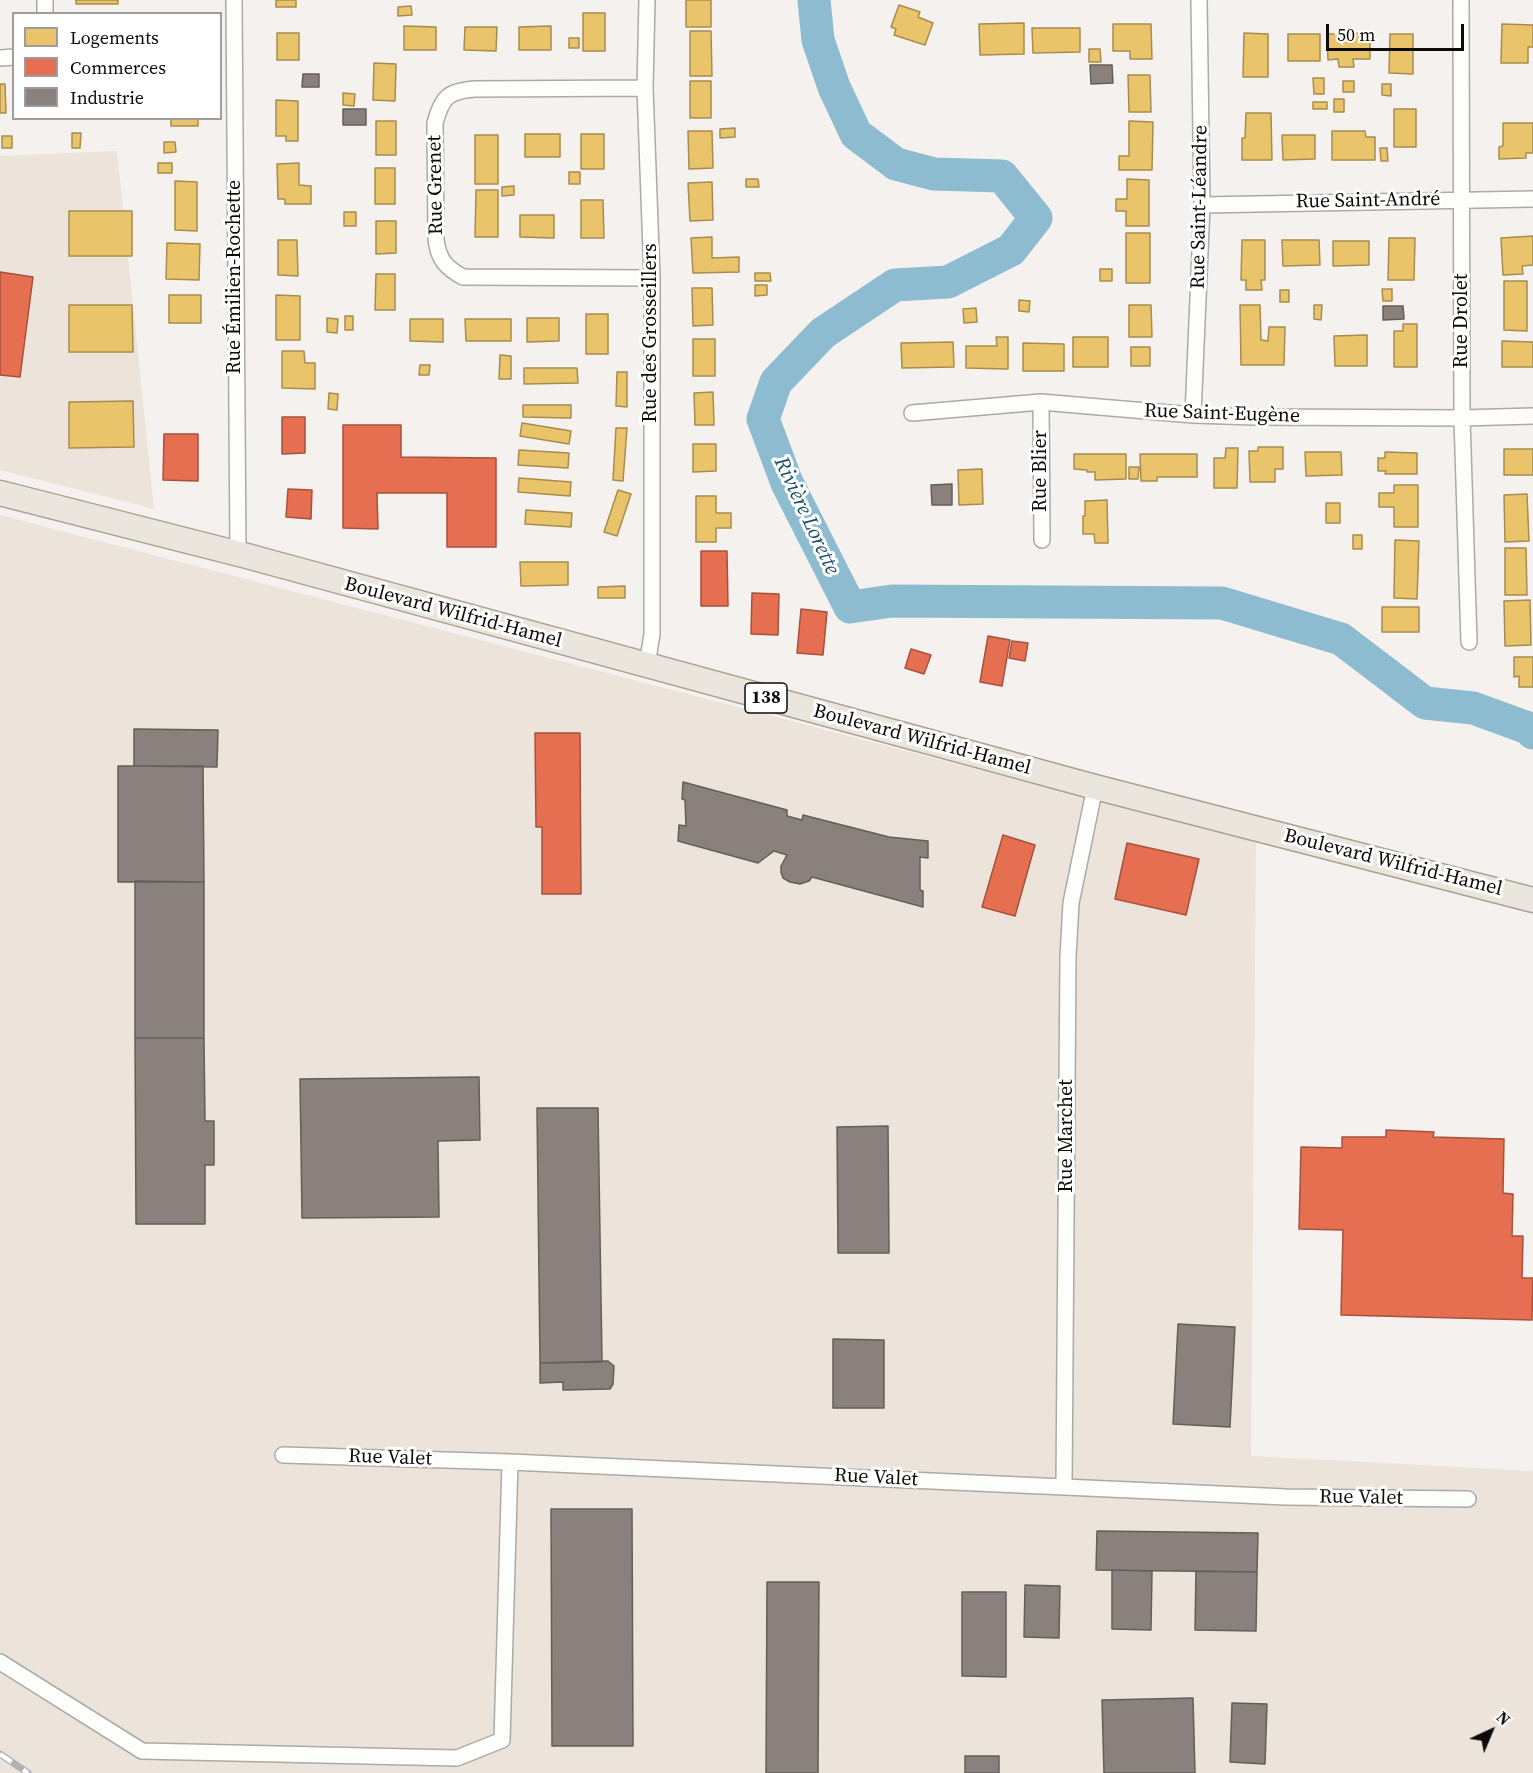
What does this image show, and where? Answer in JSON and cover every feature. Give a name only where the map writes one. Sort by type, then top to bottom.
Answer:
[{"type":"main road","name":"Boulevard Wilfrid-Hamel","points":[[0,493],[238,554],[1095,787],[1533,900]]},
{"type":"street","name":"Rue Émilien-Rochette","points":[[234,0],[227,46],[238,554]]},
{"type":"street","name":"Rue des Grosseillers","points":[[647,0],[645,88],[652,278],[652,634],[647,665]]},
{"type":"street","name":"Rue Saint-Léandre","points":[[1193,415],[1202,205],[1199,0]]},
{"type":"street","name":"Rue Drolet","points":[[1461,0],[1462,418],[1469,642]]},
{"type":"street","name":"Rue Grenet","points":[[645,88],[475,89],[457,90],[446,97],[435,123],[436,239],[441,260],[450,270],[463,277],[652,278]]},
{"type":"street","name":"Rue Saint-André","points":[[1202,205],[1462,199],[1533,200]]},
{"type":"street","name":"Rue Saint-Eugène","points":[[912,413],[1041,402],[1193,415],[1255,417],[1533,416]]},
{"type":"street","name":"Rue Blier","points":[[1041,402],[1042,540]]},
{"type":"street","name":"Rue Marchet","points":[[1064,1486],[1068,957],[1071,903],[1095,787]]},
{"type":"street","name":"Rue Valet","points":[[283,1455],[510,1462],[1286,1497],[1468,1499]]},
{"type":"street","points":[[0,1662],[142,1751],[457,1758],[502,1740],[510,1462]]},
{"type":"shaded area","points":[[117,151],[154,509],[0,470],[0,156]]},
{"type":"shaded area","points":[[0,515],[1256,842],[1251,1456],[1533,1471],[1533,1773],[0,1773]]},
{"type":"building: Logements","points":[[76,0],[118,0],[118,4],[76,4]]},
{"type":"building: Logements","points":[[276,0],[296,0],[296,7],[276,7]]},
{"type":"building: Logements","points":[[686,0],[711,0],[711,27],[686,27]]},
{"type":"building: Logements","points":[[899,5],[920,12],[918,17],[933,23],[925,45],[894,35],[896,29],[891,27]]},
{"type":"building: Logements","points":[[411,6],[412,15],[398,16],[398,7]]},
{"type":"building: Logements","points":[[583,13],[605,13],[605,51],[583,51]]},
{"type":"building: Logements","points":[[1024,23],[1024,54],[980,55],[979,24]]},
{"type":"building: Logements","points":[[1113,24],[1151,24],[1152,59],[1130,59],[1130,51],[1113,51]]},
{"type":"building: Logements","points":[[1502,24],[1533,25],[1533,47],[1528,47],[1528,63],[1501,63]]},
{"type":"building: Logements","points":[[404,26],[436,27],[436,50],[404,50]]},
{"type":"building: Logements","points":[[551,26],[551,50],[519,50],[519,27]]},
{"type":"building: Logements","points":[[465,27],[497,27],[496,51],[464,50]]},
{"type":"building: Logements","points":[[1032,28],[1080,28],[1080,52],[1033,53]]},
{"type":"building: Logements","points":[[690,31],[711,31],[712,76],[690,76]]},
{"type":"building: Logements","points":[[277,33],[299,33],[299,60],[277,60]]},
{"type":"building: Logements","points":[[1244,33],[1268,34],[1268,77],[1243,77]]},
{"type":"building: Logements","points":[[1370,33],[1370,59],[1353,59],[1354,67],[1339,67],[1338,59],[1328,60],[1327,34]]},
{"type":"building: Logements","points":[[1288,34],[1320,34],[1320,61],[1288,61]]},
{"type":"building: Logements","points":[[1390,34],[1413,34],[1413,74],[1389,73]]},
{"type":"building: Logements","points":[[569,38],[579,38],[579,48],[569,48]]},
{"type":"building: Logements","points":[[1089,49],[1100,49],[1101,62],[1089,62]]},
{"type":"building: Logements","points":[[374,63],[396,64],[395,101],[373,100]]},
{"type":"building: Logements","points":[[1128,75],[1150,75],[1151,112],[1129,112]]},
{"type":"building: Logements","points":[[1313,78],[1324,78],[1324,94],[1314,94]]},
{"type":"building: Logements","points":[[690,81],[711,81],[711,118],[690,118]]},
{"type":"building: Logements","points":[[1343,81],[1354,81],[1354,92],[1343,92]]},
{"type":"building: Logements","points":[[0,84],[5,84],[6,113],[0,113]]},
{"type":"building: Logements","points":[[1382,84],[1391,84],[1391,96],[1382,95]]},
{"type":"building: Logements","points":[[343,93],[355,94],[354,106],[343,105]]},
{"type":"building: Logements","points":[[1334,99],[1344,99],[1344,112],[1334,112]]},
{"type":"building: Logements","points":[[276,100],[298,101],[298,141],[286,141],[286,136],[276,136]]},
{"type":"building: Logements","points":[[1313,102],[1327,102],[1327,109],[1313,109]]},
{"type":"building: Logements","points":[[1394,109],[1416,109],[1416,147],[1394,147]]},
{"type":"building: Logements","points":[[1246,113],[1271,113],[1272,160],[1242,160],[1242,138],[1245,138]]},
{"type":"building: Logements","points":[[171,120],[198,120],[198,126],[171,126]]},
{"type":"building: Logements","points":[[376,121],[396,121],[396,155],[376,155]]},
{"type":"building: Logements","points":[[1129,121],[1153,122],[1152,170],[1119,170],[1119,156],[1129,156]]},
{"type":"building: Logements","points":[[1503,123],[1533,123],[1533,153],[1526,153],[1526,158],[1499,159],[1499,147],[1503,146]]},
{"type":"building: Logements","points":[[735,128],[735,137],[720,138],[720,129]]},
{"type":"building: Logements","points":[[688,131],[712,131],[713,168],[689,169]]},
{"type":"building: Logements","points":[[1332,131],[1365,131],[1366,137],[1375,137],[1375,160],[1332,160]]},
{"type":"building: Logements","points":[[72,133],[81,133],[80,148],[72,148]]},
{"type":"building: Logements","points":[[525,134],[560,134],[560,157],[525,157]]},
{"type":"building: Logements","points":[[581,134],[604,134],[604,169],[581,169]]},
{"type":"building: Logements","points":[[475,135],[498,135],[498,184],[475,184]]},
{"type":"building: Logements","points":[[1282,135],[1315,135],[1315,159],[1283,160]]},
{"type":"building: Logements","points":[[2,136],[12,136],[12,148],[2,148]]},
{"type":"building: Logements","points":[[164,142],[175,142],[176,152],[164,153]]},
{"type":"building: Logements","points":[[1380,148],[1387,148],[1388,161],[1381,161]]},
{"type":"building: Logements","points":[[158,163],[172,163],[172,173],[158,173]]},
{"type":"building: Logements","points":[[299,163],[299,185],[311,186],[311,204],[285,204],[285,199],[278,199],[277,164]]},
{"type":"building: Logements","points":[[375,168],[395,168],[395,204],[375,204]]},
{"type":"building: Logements","points":[[569,172],[580,172],[580,184],[569,184]]},
{"type":"building: Logements","points":[[746,179],[758,179],[759,187],[746,187]]},
{"type":"building: Logements","points":[[1127,179],[1149,180],[1149,226],[1126,226],[1126,211],[1116,211],[1116,199],[1127,199]]},
{"type":"building: Logements","points":[[175,181],[197,182],[197,231],[175,230]]},
{"type":"building: Logements","points":[[712,182],[713,220],[690,221],[688,183]]},
{"type":"building: Logements","points":[[514,186],[514,195],[502,196],[502,187]]},
{"type":"building: Logements","points":[[476,190],[498,190],[498,237],[475,237]]},
{"type":"building: Logements","points":[[581,200],[603,200],[604,238],[581,238]]},
{"type":"building: Logements","points":[[69,211],[132,211],[132,256],[69,256]]},
{"type":"building: Logements","points":[[344,212],[356,212],[356,226],[344,226]]},
{"type":"building: Logements","points":[[520,215],[554,215],[554,238],[520,237]]},
{"type":"building: Logements","points":[[376,221],[396,221],[396,253],[376,254]]},
{"type":"building: Logements","points":[[1126,233],[1150,233],[1150,283],[1126,283]]},
{"type":"building: Logements","points":[[1533,236],[1533,265],[1522,266],[1523,274],[1503,275],[1501,238]]},
{"type":"building: Logements","points":[[712,237],[712,258],[739,257],[739,272],[693,273],[691,238]]},
{"type":"building: Logements","points":[[1389,238],[1415,238],[1414,280],[1388,280]]},
{"type":"building: Logements","points":[[278,240],[297,240],[298,276],[278,275]]},
{"type":"building: Logements","points":[[1242,240],[1265,240],[1265,280],[1261,280],[1262,290],[1246,290],[1246,280],[1241,280]]},
{"type":"building: Logements","points":[[1282,240],[1319,240],[1320,265],[1283,266]]},
{"type":"building: Logements","points":[[1333,241],[1369,241],[1369,265],[1333,266]]},
{"type":"building: Logements","points":[[167,243],[200,244],[199,280],[166,279]]},
{"type":"building: Logements","points":[[1100,269],[1112,269],[1112,281],[1100,281]]},
{"type":"building: Logements","points":[[755,273],[770,273],[771,281],[755,281]]},
{"type":"building: Logements","points":[[376,274],[395,274],[395,310],[375,310]]},
{"type":"building: Logements","points":[[1504,281],[1527,281],[1527,331],[1504,330]]},
{"type":"building: Logements","points":[[755,285],[767,285],[767,295],[755,296]]},
{"type":"building: Logements","points":[[692,288],[712,288],[713,325],[693,326]]},
{"type":"building: Logements","points":[[1382,289],[1392,289],[1392,301],[1383,301]]},
{"type":"building: Logements","points":[[1280,290],[1289,290],[1289,302],[1280,302]]},
{"type":"building: Logements","points":[[169,295],[201,295],[201,323],[169,323]]},
{"type":"building: Logements","points":[[276,295],[300,296],[300,340],[276,340]]},
{"type":"building: Logements","points":[[1019,300],[1030,301],[1029,312],[1019,311]]},
{"type":"building: Logements","points":[[69,305],[132,305],[133,352],[69,352]]},
{"type":"building: Logements","points":[[1129,305],[1151,305],[1152,337],[1129,337]]},
{"type":"building: Logements","points":[[1240,305],[1260,305],[1261,340],[1268,341],[1269,327],[1285,327],[1284,365],[1241,365]]},
{"type":"building: Logements","points":[[1314,305],[1322,305],[1321,320],[1314,319]]},
{"type":"building: Logements","points":[[976,308],[977,322],[964,323],[963,309]]},
{"type":"building: Logements","points":[[586,314],[608,314],[608,354],[586,354]]},
{"type":"building: Logements","points":[[345,316],[353,316],[353,330],[345,330]]},
{"type":"building: Logements","points":[[327,318],[338,319],[337,333],[327,332]]},
{"type":"building: Logements","points":[[527,318],[559,318],[559,341],[527,342]]},
{"type":"building: Logements","points":[[410,319],[443,319],[443,342],[410,341]]},
{"type":"building: Logements","points":[[465,319],[511,319],[511,341],[466,341]]},
{"type":"building: Logements","points":[[1403,324],[1417,324],[1417,367],[1394,367],[1394,331],[1403,331]]},
{"type":"building: Logements","points":[[1367,335],[1367,366],[1335,366],[1334,336]]},
{"type":"building: Logements","points":[[996,337],[1008,337],[1008,369],[966,368],[966,346],[997,346]]},
{"type":"building: Logements","points":[[1073,337],[1108,337],[1108,367],[1073,367]]},
{"type":"building: Logements","points":[[693,339],[715,339],[715,376],[693,376]]},
{"type":"building: Logements","points":[[1502,341],[1533,342],[1533,367],[1502,367]]},
{"type":"building: Logements","points":[[953,342],[954,367],[902,368],[901,343]]},
{"type":"building: Logements","points":[[1023,343],[1064,344],[1064,371],[1023,371]]},
{"type":"building: Logements","points":[[1131,347],[1150,347],[1150,366],[1131,366]]},
{"type":"building: Logements","points":[[282,351],[304,351],[305,363],[315,363],[315,389],[282,388]]},
{"type":"building: Logements","points":[[500,355],[511,356],[511,379],[499,379]]},
{"type":"building: Logements","points":[[420,365],[430,365],[429,375],[419,375]]},
{"type":"building: Logements","points":[[524,368],[577,368],[578,383],[524,384]]},
{"type":"building: Logements","points":[[617,372],[627,372],[627,407],[616,406]]},
{"type":"building: Logements","points":[[713,392],[714,425],[695,425],[694,393]]},
{"type":"building: Logements","points":[[329,393],[338,394],[337,410],[328,409]]},
{"type":"building: Logements","points":[[133,401],[134,447],[69,448],[69,402]]},
{"type":"building: Logements","points":[[523,405],[571,405],[571,418],[523,417]]},
{"type":"building: Logements","points":[[522,423],[571,431],[569,444],[520,436]]},
{"type":"building: Logements","points":[[616,428],[627,428],[623,481],[613,480]]},
{"type":"building: Logements","points":[[693,444],[716,444],[716,471],[693,472]]},
{"type":"building: Logements","points":[[1258,447],[1283,447],[1283,469],[1275,469],[1275,482],[1250,482],[1249,451],[1258,451]]},
{"type":"building: Logements","points":[[1226,448],[1238,448],[1237,488],[1214,488],[1214,458],[1225,458]]},
{"type":"building: Logements","points":[[1504,449],[1533,449],[1533,475],[1504,475]]},
{"type":"building: Logements","points":[[519,450],[569,453],[568,468],[518,465]]},
{"type":"building: Logements","points":[[1305,452],[1341,452],[1342,475],[1306,476]]},
{"type":"building: Logements","points":[[1385,452],[1417,453],[1417,474],[1385,474],[1386,471],[1378,471],[1378,458],[1385,458]]},
{"type":"building: Logements","points":[[1074,454],[1126,454],[1126,479],[1095,480],[1095,472],[1074,469]]},
{"type":"building: Logements","points":[[1140,454],[1197,454],[1197,477],[1157,477],[1157,481],[1141,481]]},
{"type":"building: Logements","points":[[1129,467],[1139,467],[1138,479],[1129,479]]},
{"type":"building: Logements","points":[[982,469],[983,504],[959,505],[958,470]]},
{"type":"building: Logements","points":[[519,478],[571,482],[570,496],[518,492]]},
{"type":"building: Logements","points":[[1394,485],[1418,485],[1418,527],[1394,527],[1394,507],[1379,507],[1379,493],[1394,493]]},
{"type":"building: Logements","points":[[618,490],[631,494],[617,536],[604,532]]},
{"type":"building: Logements","points":[[1527,494],[1529,541],[1505,542],[1504,495]]},
{"type":"building: Logements","points":[[696,496],[716,496],[716,513],[731,513],[731,528],[716,528],[716,542],[696,542]]},
{"type":"building: Logements","points":[[1107,500],[1108,543],[1095,543],[1094,534],[1083,534],[1085,501]]},
{"type":"building: Logements","points":[[1326,503],[1340,503],[1340,523],[1326,523]]},
{"type":"building: Logements","points":[[526,510],[572,513],[571,527],[525,524]]},
{"type":"building: Logements","points":[[1353,535],[1362,535],[1362,549],[1353,549]]},
{"type":"building: Logements","points":[[1395,540],[1419,541],[1417,599],[1394,598]]},
{"type":"building: Logements","points":[[1505,548],[1526,548],[1527,595],[1505,595]]},
{"type":"building: Logements","points":[[520,562],[568,562],[568,585],[521,586]]},
{"type":"building: Logements","points":[[625,586],[625,598],[598,598],[598,587]]},
{"type":"building: Logements","points":[[1530,600],[1531,645],[1505,646],[1504,601]]},
{"type":"building: Logements","points":[[1382,607],[1419,607],[1419,632],[1382,632]]},
{"type":"building: Logements","points":[[1514,657],[1533,657],[1533,687],[1519,687],[1519,676],[1514,677]]},
{"type":"building: Commerces","points":[[0,272],[33,277],[20,377],[0,375]]},
{"type":"building: Commerces","points":[[282,417],[305,417],[305,453],[282,454]]},
{"type":"building: Commerces","points":[[343,425],[401,425],[401,457],[496,458],[496,547],[447,547],[447,493],[377,493],[378,529],[343,528]]},
{"type":"building: Commerces","points":[[164,434],[198,434],[198,481],[163,480]]},
{"type":"building: Commerces","points":[[288,489],[312,490],[311,519],[286,517]]},
{"type":"building: Commerces","points":[[701,551],[727,551],[728,606],[701,606]]},
{"type":"building: Commerces","points":[[752,593],[779,594],[778,635],[751,634]]},
{"type":"building: Commerces","points":[[801,609],[827,612],[823,655],[797,653]]},
{"type":"building: Commerces","points":[[988,636],[1010,640],[1002,686],[980,682]]},
{"type":"building: Commerces","points":[[1012,641],[1028,643],[1025,661],[1009,658]]},
{"type":"building: Commerces","points":[[911,649],[931,655],[924,674],[905,668]]},
{"type":"building: Commerces","points":[[535,733],[580,733],[581,894],[542,894],[542,827],[536,827]]},
{"type":"building: Commerces","points":[[1003,835],[1035,845],[1015,916],[982,907]]},
{"type":"building: Commerces","points":[[1127,843],[1199,859],[1186,915],[1115,899]]},
{"type":"building: Commerces","points":[[1386,1130],[1434,1132],[1433,1137],[1504,1139],[1503,1193],[1513,1194],[1512,1236],[1523,1236],[1522,1278],[1533,1278],[1532,1320],[1341,1315],[1343,1230],[1299,1229],[1301,1147],[1342,1148],[1342,1137],[1386,1137]]},
{"type":"building: Industrie","points":[[1090,65],[1112,65],[1113,83],[1091,84]]},
{"type":"building: Industrie","points":[[303,74],[319,74],[319,87],[302,87]]},
{"type":"building: Industrie","points":[[343,109],[366,109],[366,125],[343,125]]},
{"type":"building: Industrie","points":[[1383,306],[1403,306],[1404,319],[1383,320]]},
{"type":"building: Industrie","points":[[952,484],[952,505],[932,505],[931,485]]},
{"type":"building: Industrie","points":[[134,729],[218,730],[217,767],[134,766]]},
{"type":"building: Industrie","points":[[118,766],[203,766],[204,882],[118,882]]},
{"type":"building: Industrie","points":[[683,782],[787,810],[787,816],[802,820],[803,815],[889,837],[928,841],[928,858],[920,857],[920,890],[923,891],[923,907],[812,877],[809,881],[800,884],[790,882],[783,878],[781,872],[781,866],[787,855],[774,851],[758,863],[678,841],[679,825],[686,826],[685,800],[682,799]]},
{"type":"building: Industrie","points":[[135,881],[204,882],[204,1038],[135,1038]]},
{"type":"building: Industrie","points":[[135,1038],[204,1038],[205,1121],[214,1121],[214,1165],[205,1165],[205,1224],[136,1224]]},
{"type":"building: Industrie","points":[[479,1077],[480,1140],[438,1141],[439,1217],[302,1218],[300,1079]]},
{"type":"building: Industrie","points":[[537,1108],[598,1108],[602,1362],[540,1363]]},
{"type":"building: Industrie","points":[[888,1126],[889,1253],[838,1253],[837,1127]]},
{"type":"building: Industrie","points":[[1178,1324],[1235,1327],[1230,1427],[1173,1424]]},
{"type":"building: Industrie","points":[[833,1339],[884,1340],[884,1408],[833,1408]]},
{"type":"building: Industrie","points":[[608,1361],[614,1366],[613,1384],[610,1389],[563,1390],[563,1382],[540,1383],[540,1363]]},
{"type":"building: Industrie","points":[[551,1509],[632,1509],[633,1746],[552,1746]]},
{"type":"building: Industrie","points":[[1097,1531],[1258,1533],[1257,1572],[1096,1570]]},
{"type":"building: Industrie","points":[[1112,1570],[1152,1571],[1151,1630],[1112,1629]]},
{"type":"building: Industrie","points":[[1196,1571],[1257,1572],[1256,1631],[1195,1630]]},
{"type":"building: Industrie","points":[[767,1582],[819,1582],[818,1773],[766,1773]]},
{"type":"building: Industrie","points":[[1025,1585],[1060,1586],[1059,1638],[1024,1637]]},
{"type":"building: Industrie","points":[[962,1592],[1006,1592],[1006,1677],[962,1676]]},
{"type":"building: Industrie","points":[[1193,1698],[1195,1773],[1104,1773],[1102,1700]]},
{"type":"building: Industrie","points":[[1232,1703],[1267,1704],[1265,1764],[1230,1762]]},
{"type":"building: Industrie","points":[[965,1756],[999,1756],[999,1773],[965,1773]]},
{"type":"waterway","name":"Rivière Lorette","points":[[814,0],[818,40],[834,87],[856,134],[896,164],[934,174],[1002,176],[1036,218],[1011,250],[948,282],[895,285],[823,333],[776,382],[763,419],[787,483],[850,607],[892,601],[1222,603],[1341,639],[1425,703],[1473,708],[1528,728],[1533,733]]},
{"type":"railway","points":[[0,1754],[28,1773]]}]
